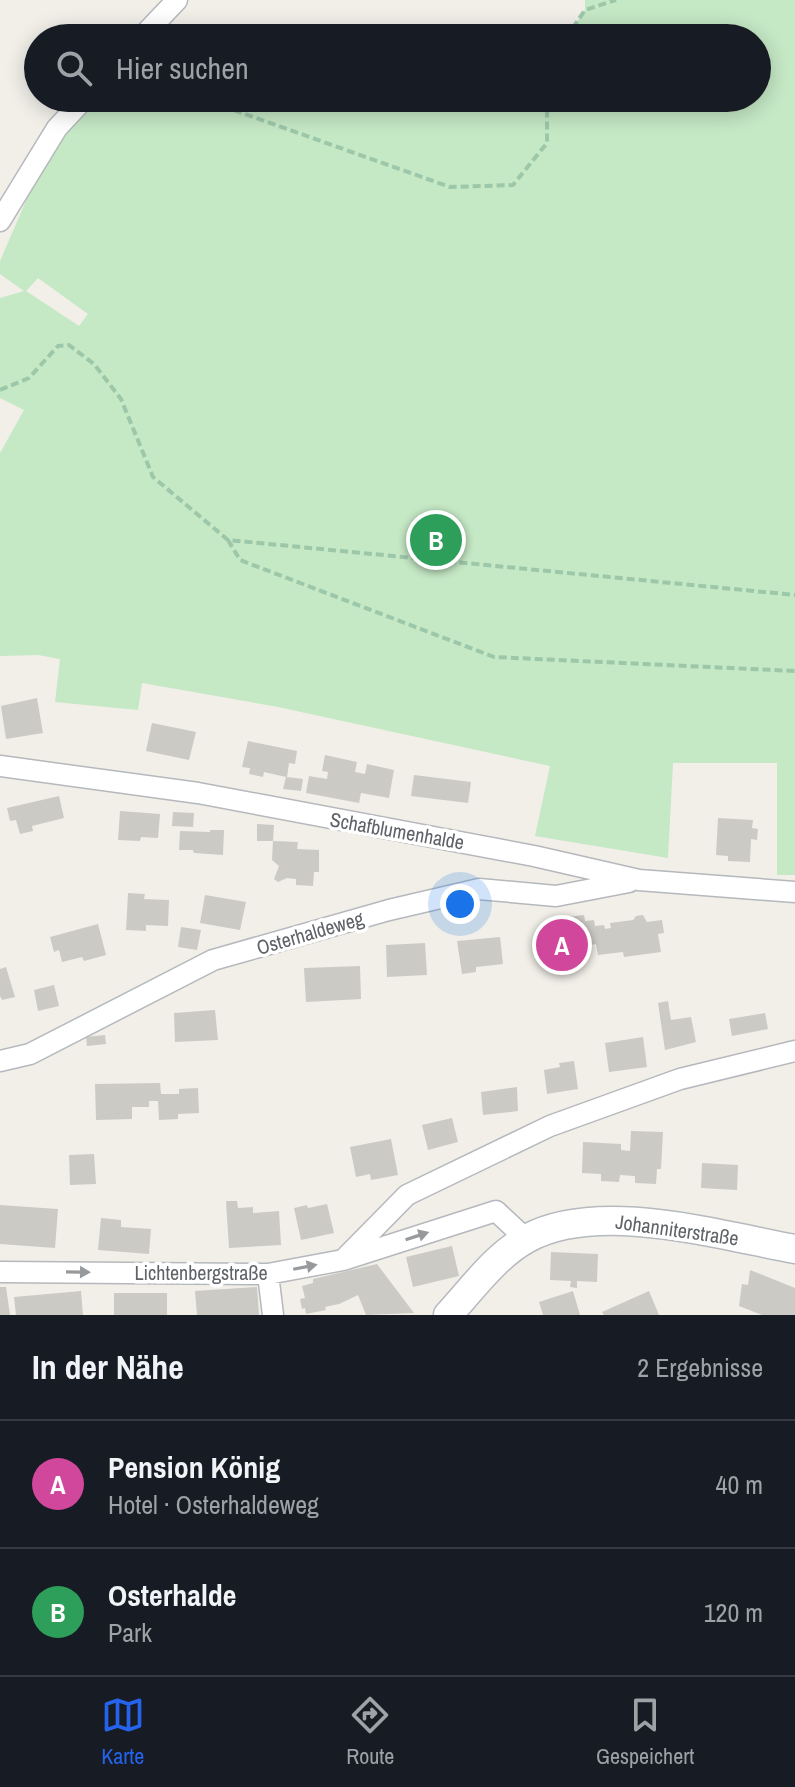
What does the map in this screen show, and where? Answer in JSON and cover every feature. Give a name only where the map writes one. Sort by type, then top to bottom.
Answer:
[{"type":"street","points":[[154,24],[177,0]]},
{"type":"street","points":[[0,221],[57,128],[72,112]]},
{"type":"street","name":"Schafblumenhalde","points":[[0,766],[198,793],[534,856],[639,880],[795,892]]},
{"type":"street","name":"Osterhaldeweg","points":[[0,1061],[30,1054],[213,960],[389,910],[479,889],[556,896],[639,880]]},
{"type":"street","points":[[343,1260],[407,1195],[550,1126],[680,1079],[795,1051]]},
{"type":"street","name":"Lichtenbergstraße","points":[[0,1272],[268,1274],[343,1260],[496,1211],[526,1239]]},
{"type":"street","name":"Johanniterstraße","points":[[448,1315],[493,1266],[526,1239],[563,1223],[602,1220],[643,1222],[795,1249]]},
{"type":"street","points":[[268,1274],[273,1315]]},
{"type":"path","points":[[576,24],[585,10],[616,0]]},
{"type":"path","points":[[239,112],[450,187],[513,185],[547,143],[547,112]]},
{"type":"path","points":[[0,390],[29,378],[58,346],[69,345],[94,364],[121,399],[153,477],[228,540],[240,560],[494,657],[795,671]]},
{"type":"path","points":[[228,540],[795,595]]},
{"type":"green space","points":[[585,0],[795,0],[795,875],[777,875],[777,763],[673,763],[668,858],[535,836],[550,766],[278,707],[142,683],[138,710],[55,702],[60,659],[38,655],[0,656],[0,453],[24,410],[0,398],[0,298],[24,291],[0,274],[0,261],[56,141],[81,112],[771,112],[771,24],[576,24],[585,10]],"holes":[[[38,278],[88,314],[79,326],[26,291]]]},
{"type":"building","points":[[37,698],[43,733],[6,739],[1,706]]},
{"type":"building","points":[[152,723],[196,732],[189,760],[146,751]]},
{"type":"building","points":[[248,741],[297,751],[295,764],[289,763],[287,777],[303,779],[301,791],[283,789],[286,777],[264,772],[263,777],[249,774],[250,768],[242,767]]},
{"type":"building","points":[[325,755],[357,762],[355,772],[365,774],[367,764],[394,770],[389,798],[361,793],[359,803],[306,793],[309,776],[327,779],[328,772],[322,771]]},
{"type":"building","points":[[414,775],[471,782],[468,803],[411,796]]},
{"type":"building","points":[[59,796],[64,818],[32,826],[33,831],[20,834],[16,820],[10,821],[7,808]]},
{"type":"building","points":[[120,811],[160,814],[158,838],[118,840]]},
{"type":"building","points":[[173,812],[194,813],[193,827],[172,826]]},
{"type":"building","points":[[718,818],[753,820],[752,828],[758,829],[757,840],[751,839],[750,862],[728,861],[728,856],[716,855]]},
{"type":"building","points":[[257,824],[274,825],[273,841],[257,841]]},
{"type":"building","points":[[224,830],[223,855],[179,850],[180,831]]},
{"type":"building","points":[[273,841],[298,842],[297,849],[319,850],[319,872],[314,872],[313,886],[296,885],[296,879],[287,878],[278,882],[274,879],[279,866],[272,860]]},
{"type":"building","points":[[128,893],[145,894],[144,899],[169,900],[168,926],[146,925],[146,931],[126,930]]},
{"type":"building","points":[[205,895],[246,902],[240,930],[200,923]]},
{"type":"building","points":[[584,915],[585,921],[594,920],[595,926],[604,925],[605,929],[611,928],[610,923],[633,920],[636,916],[643,915],[647,922],[662,920],[664,933],[658,934],[661,952],[624,957],[623,952],[598,955],[596,944],[586,946],[587,953],[558,957],[558,961],[545,963],[541,932],[569,928],[568,917]]},
{"type":"building","points":[[98,924],[106,955],[84,961],[82,957],[62,962],[59,950],[54,952],[50,937]]},
{"type":"building","points":[[181,927],[201,930],[197,950],[178,947]]},
{"type":"building","points":[[500,937],[503,964],[476,967],[476,972],[462,974],[457,941]]},
{"type":"building","points":[[425,943],[427,975],[387,977],[386,945]]},
{"type":"building","points":[[360,966],[361,999],[306,1002],[304,968]]},
{"type":"building","points":[[6,967],[15,997],[2,1000],[0,969]]},
{"type":"building","points":[[54,985],[59,1006],[38,1011],[34,990]]},
{"type":"building","points":[[668,1001],[671,1020],[691,1017],[696,1042],[665,1050],[658,1003]]},
{"type":"building","points":[[215,1010],[218,1040],[175,1042],[174,1013]]},
{"type":"building","points":[[765,1013],[768,1029],[732,1036],[729,1019]]},
{"type":"building","points":[[105,1035],[106,1044],[87,1046],[86,1037]]},
{"type":"building","points":[[643,1037],[647,1067],[609,1072],[605,1043]]},
{"type":"building","points":[[574,1061],[578,1089],[547,1094],[544,1070]]},
{"type":"building","points":[[160,1083],[161,1094],[179,1094],[179,1089],[198,1088],[199,1113],[178,1114],[178,1119],[159,1120],[158,1101],[149,1101],[149,1107],[132,1107],[132,1119],[96,1120],[95,1084]]},
{"type":"building","points":[[517,1087],[518,1111],[483,1115],[481,1092]]},
{"type":"building","points":[[452,1118],[458,1142],[428,1150],[422,1125]]},
{"type":"building","points":[[631,1131],[663,1132],[661,1169],[657,1169],[656,1184],[635,1183],[635,1176],[620,1175],[619,1182],[601,1181],[601,1174],[582,1173],[583,1142],[621,1144],[621,1150],[630,1151]]},
{"type":"building","points":[[391,1139],[398,1175],[371,1180],[370,1174],[356,1177],[350,1147]]},
{"type":"building","points":[[94,1154],[96,1184],[70,1185],[69,1155]]},
{"type":"building","points":[[702,1163],[738,1165],[737,1190],[701,1188]]},
{"type":"building","points":[[226,1201],[237,1201],[238,1208],[253,1207],[253,1213],[279,1211],[281,1245],[229,1248]]},
{"type":"building","points":[[327,1204],[334,1233],[301,1240],[294,1208]]},
{"type":"building","points":[[0,1205],[58,1209],[55,1248],[0,1244]]},
{"type":"building","points":[[101,1218],[121,1220],[121,1227],[151,1229],[149,1254],[98,1250]]},
{"type":"building","points":[[452,1246],[459,1276],[413,1287],[406,1257]]},
{"type":"building","points":[[551,1252],[598,1254],[597,1282],[577,1281],[577,1288],[570,1287],[571,1281],[550,1280]]},
{"type":"building","points":[[377,1264],[414,1313],[366,1315],[358,1295],[325,1307],[326,1310],[306,1314],[305,1308],[302,1309],[300,1299],[305,1298],[302,1286],[313,1283],[313,1279]]},
{"type":"building","points":[[750,1270],[795,1288],[795,1315],[762,1315],[739,1306],[742,1284],[748,1285]]},
{"type":"building","points":[[0,1287],[6,1287],[10,1315],[0,1315]]},
{"type":"building","points":[[257,1287],[259,1315],[197,1315],[195,1291]]},
{"type":"building","points":[[81,1291],[83,1315],[16,1315],[14,1297]]},
{"type":"building","points":[[573,1291],[580,1315],[543,1315],[539,1302]]},
{"type":"building","points":[[649,1291],[659,1315],[604,1315],[602,1312]]},
{"type":"building","points":[[114,1293],[167,1293],[167,1315],[114,1315]]},
{"type":"place","name":"Osterhalde","points":[[436,540]]},
{"type":"place","name":"Pension König","points":[[562,945]]}]
